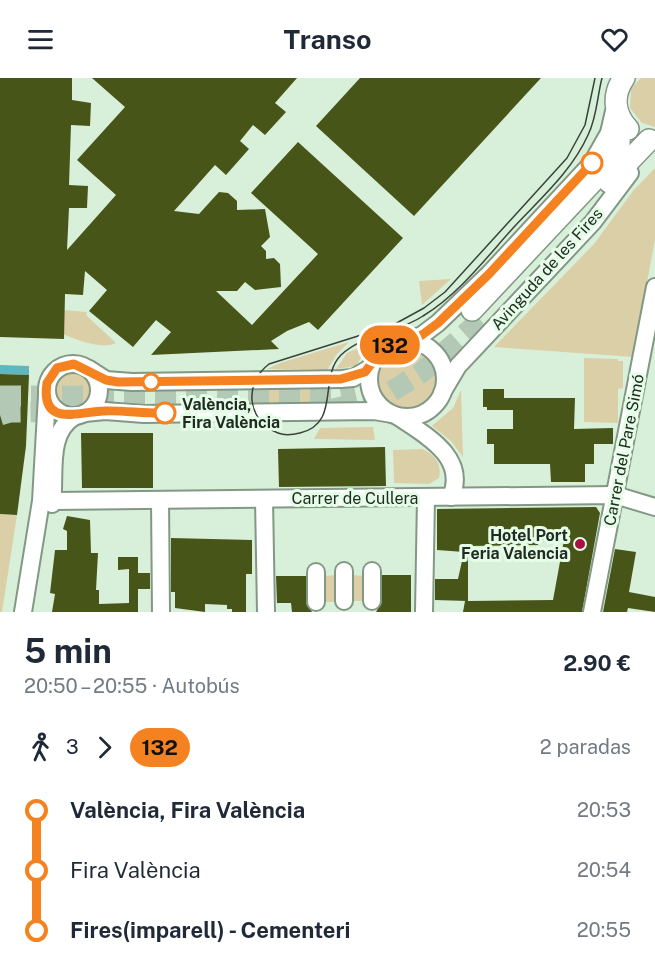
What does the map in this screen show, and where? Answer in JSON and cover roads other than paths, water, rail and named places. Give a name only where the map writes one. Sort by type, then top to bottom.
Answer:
[{"type":"main road","points":[[617,95],[632,132],[653,142]]},
{"type":"main road","name":"Avinguda de les Fires","points":[[617,95],[619,144],[608,165],[477,315],[653,142]]},
{"type":"street","points":[[23,612],[41,501],[47,383],[57,368],[74,364],[89,369],[106,380],[132,382],[353,378],[370,368],[382,350],[422,335],[438,323],[489,274],[592,163],[609,133],[617,95]]},
{"type":"street","name":"Avinguda de les Fires","points":[[442,393],[458,366],[593,222],[653,142]]},
{"type":"street","name":"Carrer del Pare Simó","points":[[592,612],[655,287]]},
{"type":"street","points":[[46,395],[56,411],[80,415],[105,411],[144,414],[374,411],[394,415],[420,415],[430,410],[442,393],[445,383],[442,362],[426,346],[406,340]]},
{"type":"street","points":[[370,368],[371,392],[383,409],[437,443],[449,458],[456,475],[451,497]]},
{"type":"street","points":[[35,612],[53,501],[56,443],[61,427],[96,403],[99,391],[94,375],[89,369]]},
{"type":"street","name":"Carrer de Cullera","points":[[53,501],[615,495],[655,507]]},
{"type":"street","points":[[424,612],[426,497]]},
{"type":"street","points":[[264,499],[266,612]]},
{"type":"street","points":[[160,500],[161,612]]},
{"type":"street","points":[[344,571],[344,601]]},
{"type":"street","points":[[372,571],[372,601]]},
{"type":"street","points":[[316,572],[316,602]]},
{"type":"water","points":[[0,365],[29,366],[29,375],[0,374]]},
{"type":"tunnel","points":[[333,409],[381,398],[421,373],[482,319]]},
{"type":"tunnel","points":[[0,396],[332,396],[355,391]]},
{"type":"tunnel","points":[[0,415],[10,412],[95,411]]},
{"type":"tram line","points":[[595,78],[585,125],[567,158],[445,292],[424,308],[393,325],[269,364],[261,372],[252,391],[252,402],[260,420],[283,435],[297,434],[313,428],[325,410],[331,375],[341,355],[360,342],[413,322],[436,307],[460,286],[555,184],[573,161],[591,128],[602,78]]},
{"type":"place","name":"València, Fira València","points":[[165,413]]},
{"type":"place","name":"Hotel Port Feria Valencia","points":[[580,544]]}]
